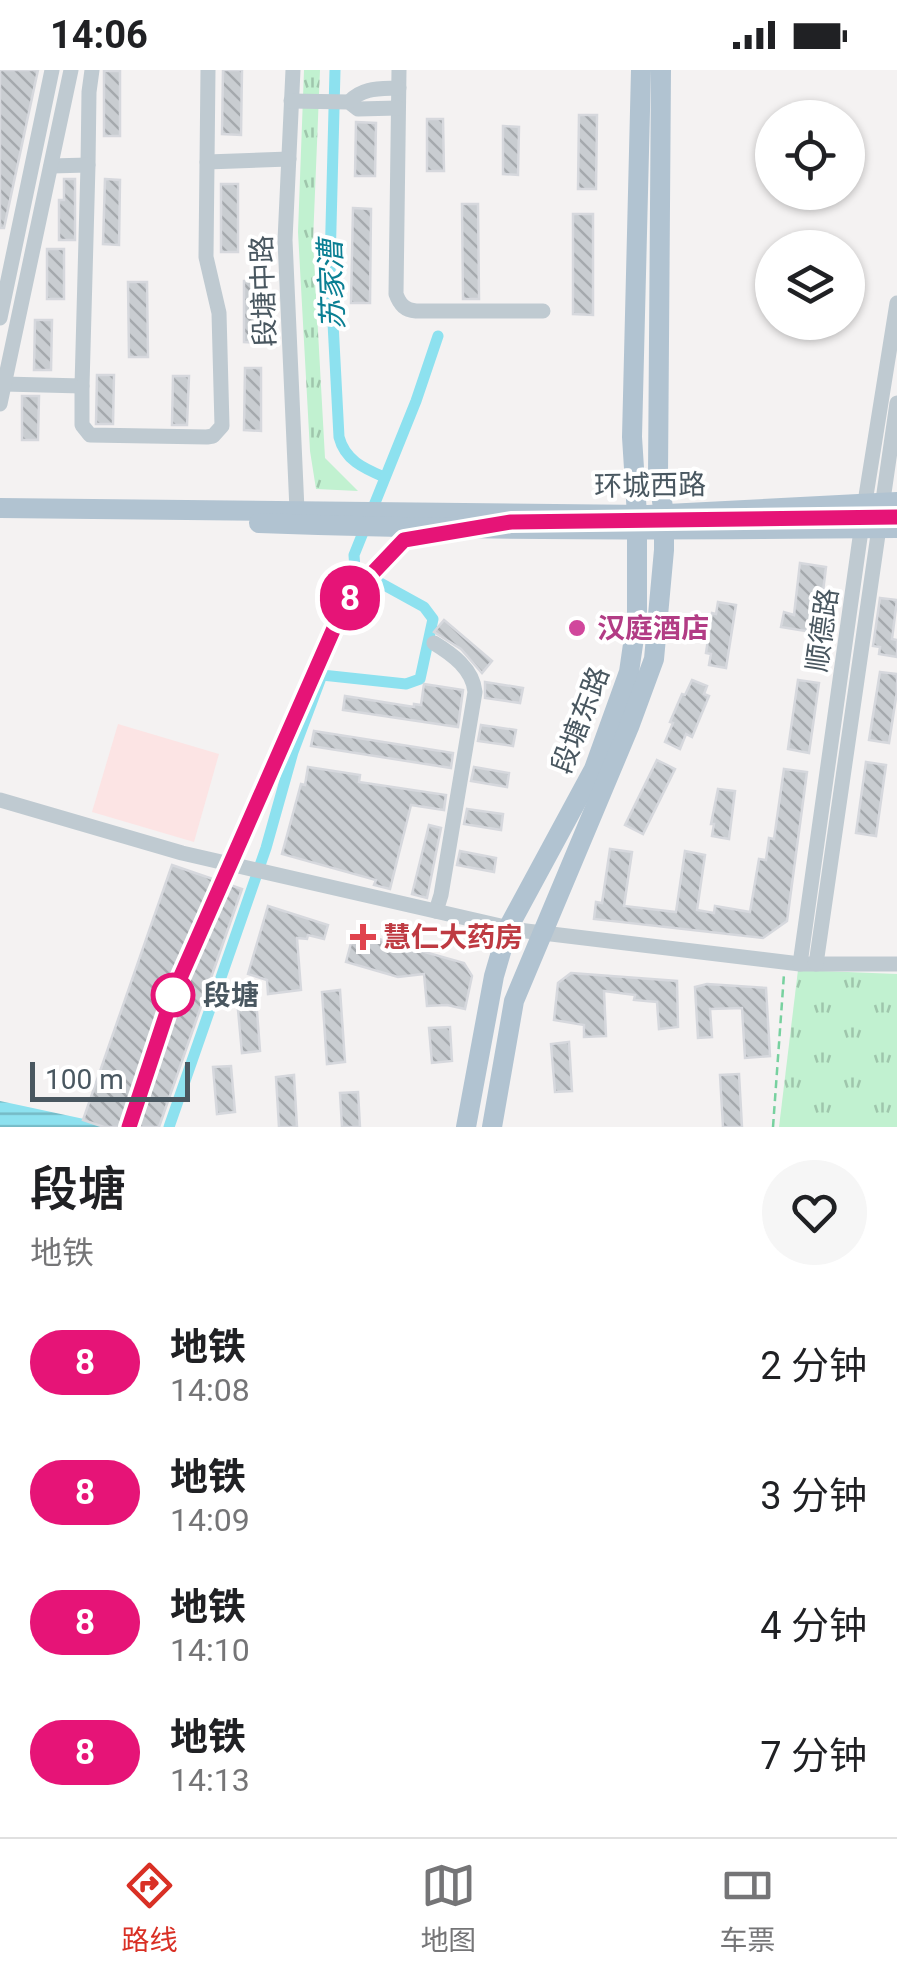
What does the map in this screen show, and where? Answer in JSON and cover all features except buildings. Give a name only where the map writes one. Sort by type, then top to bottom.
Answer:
[{"type":"main road","name":"段塘东路","points":[[466,1127],[494,976],[508,928],[594,770],[630,672],[638,617],[632,437],[641,70]]},
{"type":"main road","name":"段塘东路","points":[[492,1127],[514,1001],[654,659],[664,523],[658,476],[661,70]]},
{"type":"main road","name":"环城西路","points":[[664,523],[881,502]]},
{"type":"main road","points":[[0,508],[297,510],[349,519]]},
{"type":"main road","points":[[0,522],[107,517],[399,520]]},
{"type":"main road","name":"环城西路","points":[[399,520],[604,530],[637,523]]},
{"type":"main road","name":"环城西路","points":[[399,520],[879,528]]},
{"type":"main road","points":[[604,530],[626,550],[637,572]]},
{"type":"street","points":[[0,318],[52,70]]},
{"type":"street","points":[[0,404],[71,70]]},
{"type":"street","points":[[92,70],[88,92],[82,425],[90,435],[206,437],[213,436],[222,426],[219,314],[206,257],[208,70]]},
{"type":"street","name":"段塘中路","points":[[293,70],[300,101],[289,159],[285,240],[297,510]]},
{"type":"street","points":[[399,70],[399,302],[403,308],[416,312],[543,312]]},
{"type":"street","points":[[349,102],[364,90],[399,88]]},
{"type":"street","points":[[300,101],[349,102],[358,109],[398,108]]},
{"type":"street","points":[[207,162],[289,159]]},
{"type":"street","points":[[51,166],[88,165]]},
{"type":"street","name":"顺德路","points":[[800,964],[879,528],[897,303]]},
{"type":"street","points":[[4,384],[82,386]]},
{"type":"street","name":"顺德路","points":[[881,502],[897,403]]},
{"type":"street","points":[[434,642],[456,657],[472,678],[475,692],[436,911]]},
{"type":"street","points":[[0,800],[182,853],[508,928],[800,964],[897,964]]},
{"type":"path","points":[[773,1127],[800,964]]},
{"type":"shaded area","points":[[118,724],[219,754],[194,842],[92,812]]},
{"type":"green space","points":[[304,70],[320,70],[313,241],[325,458],[358,491],[316,489],[310,451],[298,232]]},
{"type":"green space","points":[[798,970],[897,974],[897,1127],[779,1127]]},
{"type":"water","points":[[0,1101],[112,1125],[128,1127],[0,1127]]},
{"type":"waterway","name":"苏家漕","points":[[335,70],[330,266],[339,437],[350,457],[384,477]]},
{"type":"waterway","name":"苏家漕","points":[[169,1127],[322,675],[406,684],[420,679],[433,619],[424,607],[355,569],[354,555],[438,336]]},
{"type":"metro line","name":"8","points":[[129,1127],[173,994],[346,601],[404,540],[511,522],[897,517]]},
{"type":"place","name":"汉庭酒店","points":[[577,628]]},
{"type":"place","name":"慧仁大药房","points":[[363,937]]},
{"type":"place","name":"段塘","points":[[173,995]]}]
